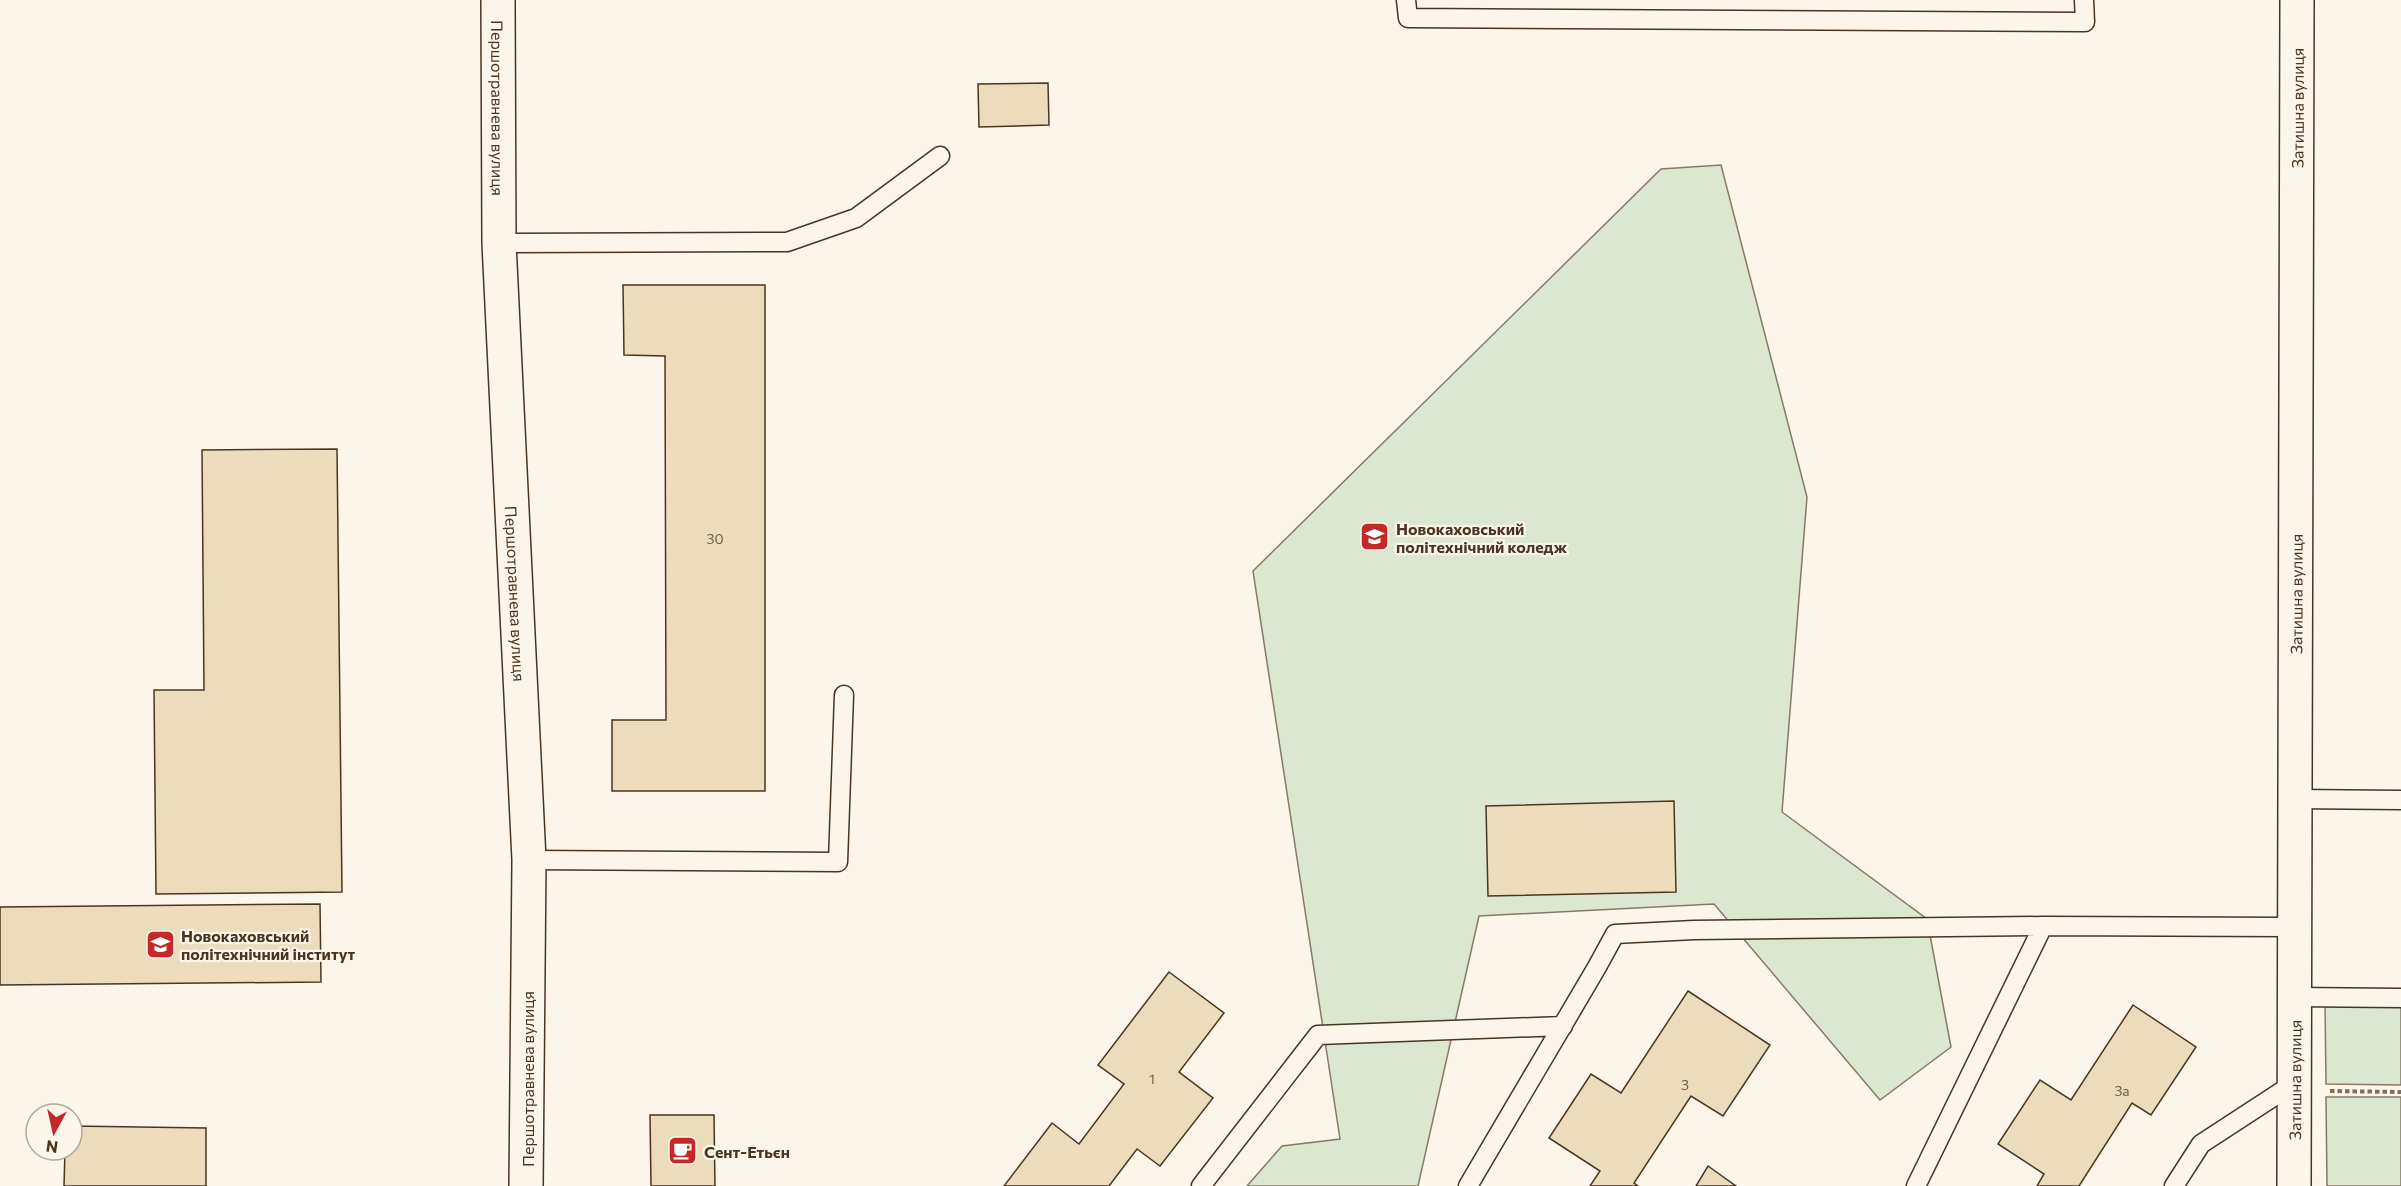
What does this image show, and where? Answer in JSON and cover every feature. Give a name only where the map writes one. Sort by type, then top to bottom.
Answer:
[{"type":"street","name":"Першотравнева вулиця","points":[[498,0],[499,243],[529,860],[526,1186]]},
{"type":"street","name":"Затишна вулиця","points":[[2294,1186],[2305,1088],[2293,997],[2297,0]]},
{"type":"lane","points":[[1406,0],[1408,18],[2085,22],[2084,0]]},
{"type":"lane","points":[[499,243],[787,242],[856,218],[940,156]]},
{"type":"lane","points":[[529,860],[838,862],[844,695]]},
{"type":"lane","points":[[2294,799],[2401,800]]},
{"type":"lane","points":[[1916,1186],[2043,926]]},
{"type":"lane","points":[[1468,1186],[1615,934],[1694,930],[2043,926],[2294,927]]},
{"type":"lane","points":[[2293,997],[2401,998]]},
{"type":"lane","points":[[1201,1186],[1318,1035],[1563,1026]]},
{"type":"lane","points":[[2174,1186],[2201,1144],[2305,1088]]},
{"type":"path","points":[[2305,1088],[2401,1092]]},
{"type":"green space","points":[[1721,165],[1807,497],[1782,812],[1927,919],[1951,1047],[1880,1100],[1714,904],[1479,916],[1418,1186],[1247,1186],[1282,1146],[1340,1139],[1253,571],[1661,169]]},
{"type":"green space","points":[[2325,1002],[2401,1003],[2401,1085],[2326,1084]]},
{"type":"green space","points":[[2326,1097],[2401,1097],[2401,1186],[2327,1186]]},
{"type":"building","points":[[1048,83],[1049,125],[979,127],[978,84]]},
{"type":"building","points":[[623,285],[765,285],[765,791],[612,791],[612,720],[666,720],[665,356],[624,355]]},
{"type":"building","points":[[337,449],[342,892],[156,894],[154,690],[204,690],[202,450]]},
{"type":"building","points":[[1674,801],[1676,892],[1488,896],[1486,806]]},
{"type":"building","name":"Новокаховський політехнічний інститут","points":[[320,904],[321,982],[0,985],[0,907]]},
{"type":"building","points":[[1169,972],[1224,1013],[1179,1072],[1213,1098],[1160,1166],[1137,1149],[1109,1186],[1004,1186],[1052,1123],[1079,1144],[1124,1084],[1098,1065]]},
{"type":"building","points":[[1688,991],[1770,1045],[1723,1116],[1691,1096],[1634,1183],[1638,1186],[1590,1186],[1600,1171],[1549,1138],[1591,1074],[1621,1093]]},
{"type":"building","points":[[2133,1005],[2196,1047],[2151,1115],[2132,1103],[2079,1186],[2037,1186],[2044,1174],[1998,1144],[2040,1080],[2071,1100]]},
{"type":"building","name":"Сент-Етьєн","points":[[650,1115],[714,1115],[715,1186],[651,1186]]},
{"type":"building","points":[[84,1126],[206,1128],[206,1186],[64,1186],[65,1162],[84,1162]]},
{"type":"building","points":[[1708,1166],[1736,1186],[1696,1186]]},
{"type":"place","name":"Новокаховський політехнічний коледж","points":[[1375,537]]},
{"type":"place","name":"Новокаховський політехнічний інститут","points":[[160,944]]},
{"type":"place","name":"Сент-Етьєн","points":[[683,1151]]}]
